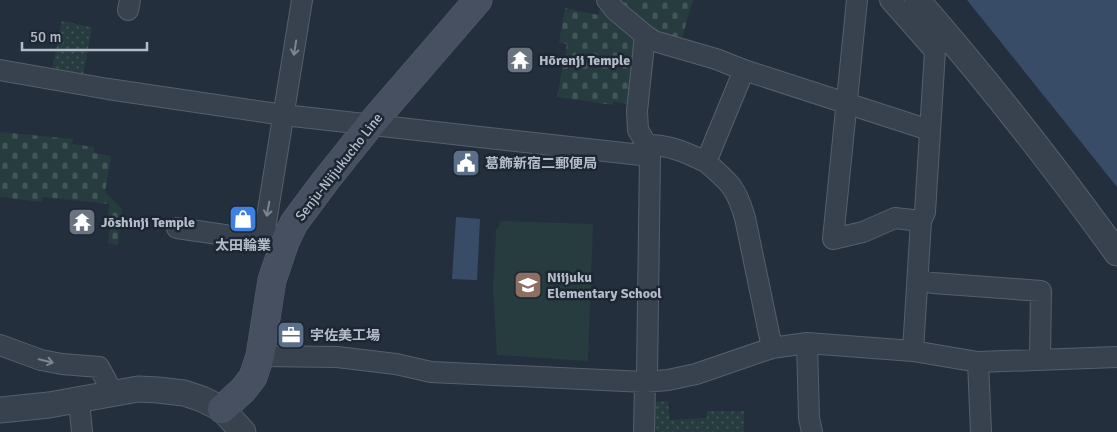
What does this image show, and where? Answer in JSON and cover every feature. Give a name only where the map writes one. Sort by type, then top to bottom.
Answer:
[{"type":"main road","name":"Senju-Niijukucho Line","points":[[222,409],[243,390],[253,377],[260,356],[272,280],[285,242],[305,207],[370,125],[478,0]]},
{"type":"street","points":[[285,242],[268,234],[265,229],[302,0]]},
{"type":"street","points":[[607,0],[615,10],[645,36],[654,41],[716,59],[744,70],[929,130]]},
{"type":"street","points":[[857,0],[832,239],[863,232],[895,218],[921,221]]},
{"type":"street","points":[[890,0],[935,51],[925,212],[921,221],[913,351]]},
{"type":"street","points":[[917,0],[968,58],[1002,101],[1117,253]]},
{"type":"street","points":[[644,432],[645,382],[647,376],[649,151],[638,130],[637,111],[645,36]]},
{"type":"street","points":[[0,70],[108,89],[284,115],[635,154],[649,151],[658,145],[680,150],[706,162],[729,181],[739,198],[745,218],[772,348]]},
{"type":"street","points":[[706,162],[744,70]]},
{"type":"street","points":[[177,228],[285,242]]},
{"type":"street","points":[[918,280],[933,283],[1041,291],[1040,359]]},
{"type":"street","points":[[260,356],[337,356],[396,364],[431,372],[645,382],[668,380],[696,374],[772,348],[807,343],[913,351],[978,362],[1117,357]]},
{"type":"street","points":[[807,343],[809,418],[812,432]]},
{"type":"street","points":[[0,345],[41,360],[99,367],[113,393]]},
{"type":"street","points":[[978,362],[982,432]]},
{"type":"street","points":[[0,410],[79,401],[138,389],[184,393],[222,409],[243,432]]},
{"type":"street","points":[[79,401],[82,432]]},
{"type":"green space","points":[[616,0],[694,0],[681,42],[664,38]]},
{"type":"green space","points":[[601,5],[639,38],[632,104],[613,102],[613,105],[557,97],[567,44],[559,42],[565,8],[598,15]]},
{"type":"green space","points":[[62,21],[92,27],[83,75],[52,69]]},
{"type":"green space","points":[[0,132],[73,139],[72,144],[94,147],[94,153],[111,156],[105,192],[122,209],[118,245],[108,243],[110,226],[107,225],[109,204],[43,197],[42,202],[0,197]]},
{"type":"green space","points":[[501,221],[593,224],[588,361],[497,355],[493,289],[496,231]]},
{"type":"green space","points":[[668,401],[670,420],[707,418],[707,411],[744,411],[744,432],[658,432],[651,427],[651,402]]},
{"type":"water","points":[[967,0],[1117,0],[1117,187]]},
{"type":"water","points":[[456,217],[480,219],[477,280],[452,279]]},
{"type":"place","name":"Hōrenji Temple","points":[[520,60]]},
{"type":"place","name":"葛飾新宿二郵便局","points":[[466,163]]},
{"type":"place","name":"太田輪業","points":[[243,219]]},
{"type":"place","name":"Jōshinji Temple","points":[[82,222]]},
{"type":"place","name":"Niijuku Elementary School","points":[[528,285]]},
{"type":"place","name":"宇佐美工場","points":[[291,335]]}]
